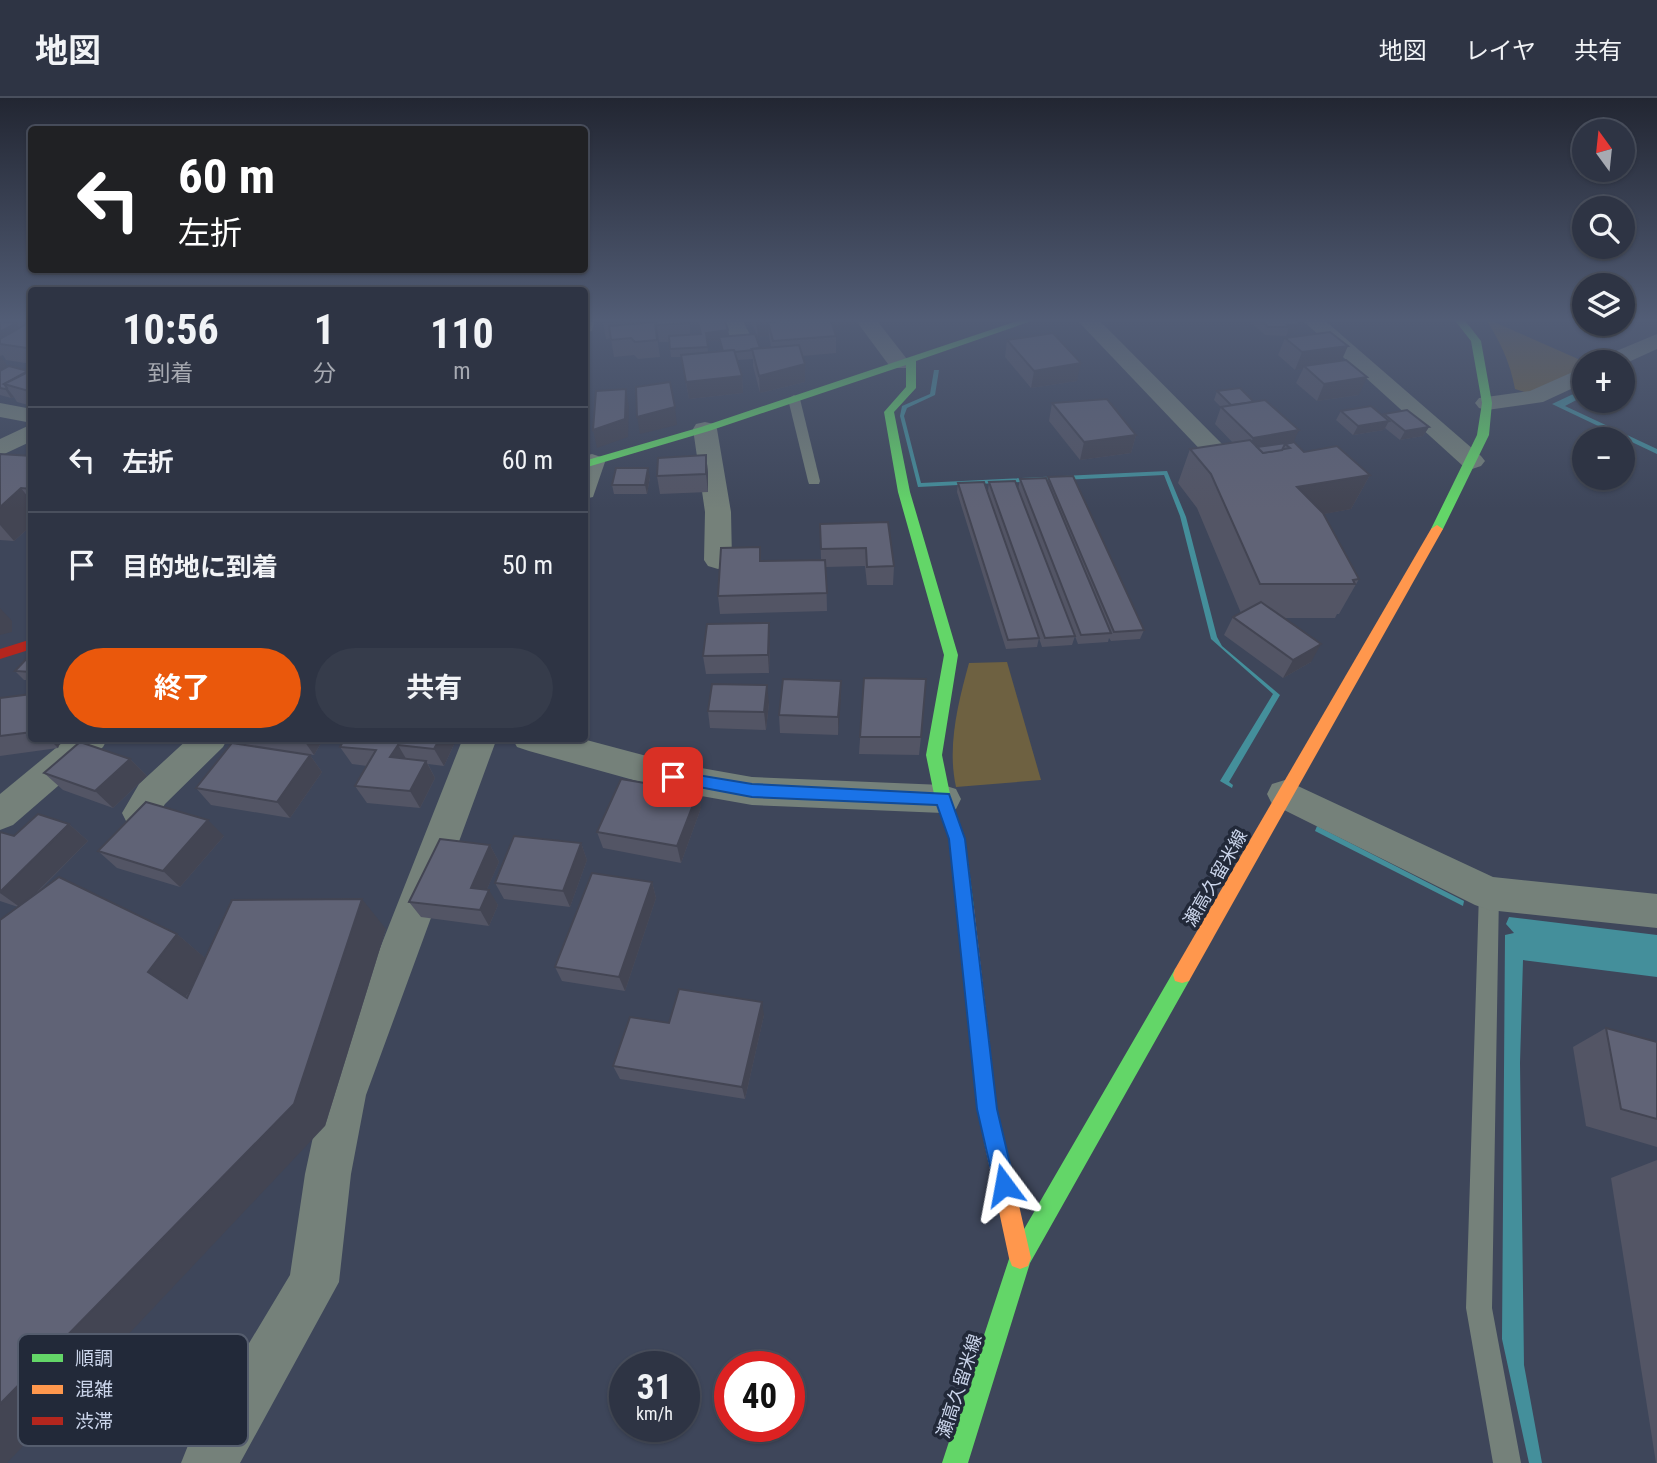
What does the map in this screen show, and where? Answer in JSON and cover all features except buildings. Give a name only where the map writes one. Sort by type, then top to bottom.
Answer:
[{"type":"main road","points":[[588,464],[705,429],[844,382]]},
{"type":"main road","points":[[910,382],[911,388],[889,412],[904,492],[951,655],[934,755],[943,799],[957,839],[987,1109],[1020,1258]]},
{"type":"main road","name":"瀬高久留米線","points":[[955,1463],[1020,1258],[1431,540],[1483,435],[1487,403],[1483,382]]},
{"type":"main road","points":[[0,654],[28,645]]},
{"type":"street","points":[[1147,382],[1221,457]]},
{"type":"street","points":[[1382,382],[1472,461]]},
{"type":"street","points":[[1487,403],[1535,397],[1568,382]]},
{"type":"street","points":[[0,410],[28,415]]},
{"type":"street","points":[[705,429],[718,512],[718,560]]},
{"type":"street","points":[[0,449],[28,433]]},
{"type":"street","points":[[0,815],[87,742]]},
{"type":"street","points":[[140,813],[152,794],[207,742]]},
{"type":"street","points":[[248,1396],[314,1282],[328,1174],[344,1095],[478,742]]},
{"type":"street","points":[[544,742],[673,777],[752,791],[943,799]]},
{"type":"street","points":[[1285,794],[1489,893],[1657,911]]},
{"type":"street","points":[[209,1463],[219,1446]]},
{"type":"lane","points":[[794,398],[814,481]]},
{"type":"lane","points":[[1489,893],[1479,1308],[1507,1463]]},
{"type":"shaded area","points":[[932,382],[937,382],[935,395],[907,408],[904,416],[921,483],[1167,471],[1186,517],[1217,637],[1222,646],[1280,695],[1229,782],[1233,785],[1232,788],[1220,781],[1273,694],[1211,639],[1180,516],[1164,475],[918,487],[900,416],[902,406],[930,394]]},
{"type":"shaded area","points":[[1513,382],[1558,382],[1531,394],[1515,389]]},
{"type":"shaded area","points":[[1572,395],[1572,402],[1565,406],[1572,409],[1572,413],[1580,413],[1610,427],[1600,427],[1552,404]]},
{"type":"shaded area","points":[[1635,439],[1657,449],[1657,454],[1635,444]]},
{"type":"shaded area","points":[[1007,662],[1041,780],[956,787],[953,740],[969,663]]},
{"type":"shaded area","points":[[1317,826],[1464,901],[1463,906],[1315,831]]},
{"type":"shaded area","points":[[1509,917],[1657,935],[1657,977],[1523,960],[1520,1063],[1524,1365],[1542,1463],[1529,1463],[1502,1339],[1505,935],[1514,933],[1506,924]]},
{"type":"traffic: fast","points":[[588,464],[705,429],[846,382]]},
{"type":"traffic: fast","points":[[911,382],[911,388],[889,412],[904,492],[951,655],[934,755],[943,799],[957,839],[965,908]]},
{"type":"traffic: fast","points":[[1437,529],[1483,435],[1487,403],[1483,382]]},
{"type":"traffic: fast","points":[[955,1463],[1020,1258],[1182,975]]},
{"type":"traffic: slow","points":[[1182,975],[1437,529]]},
{"type":"traffic: slow","points":[[965,908],[987,1109],[1020,1258]]},
{"type":"traffic: jam","points":[[0,654],[28,645]]},
{"type":"route","points":[[673,777],[752,791],[943,799],[957,839],[987,1109],[1004,1185]]}]
